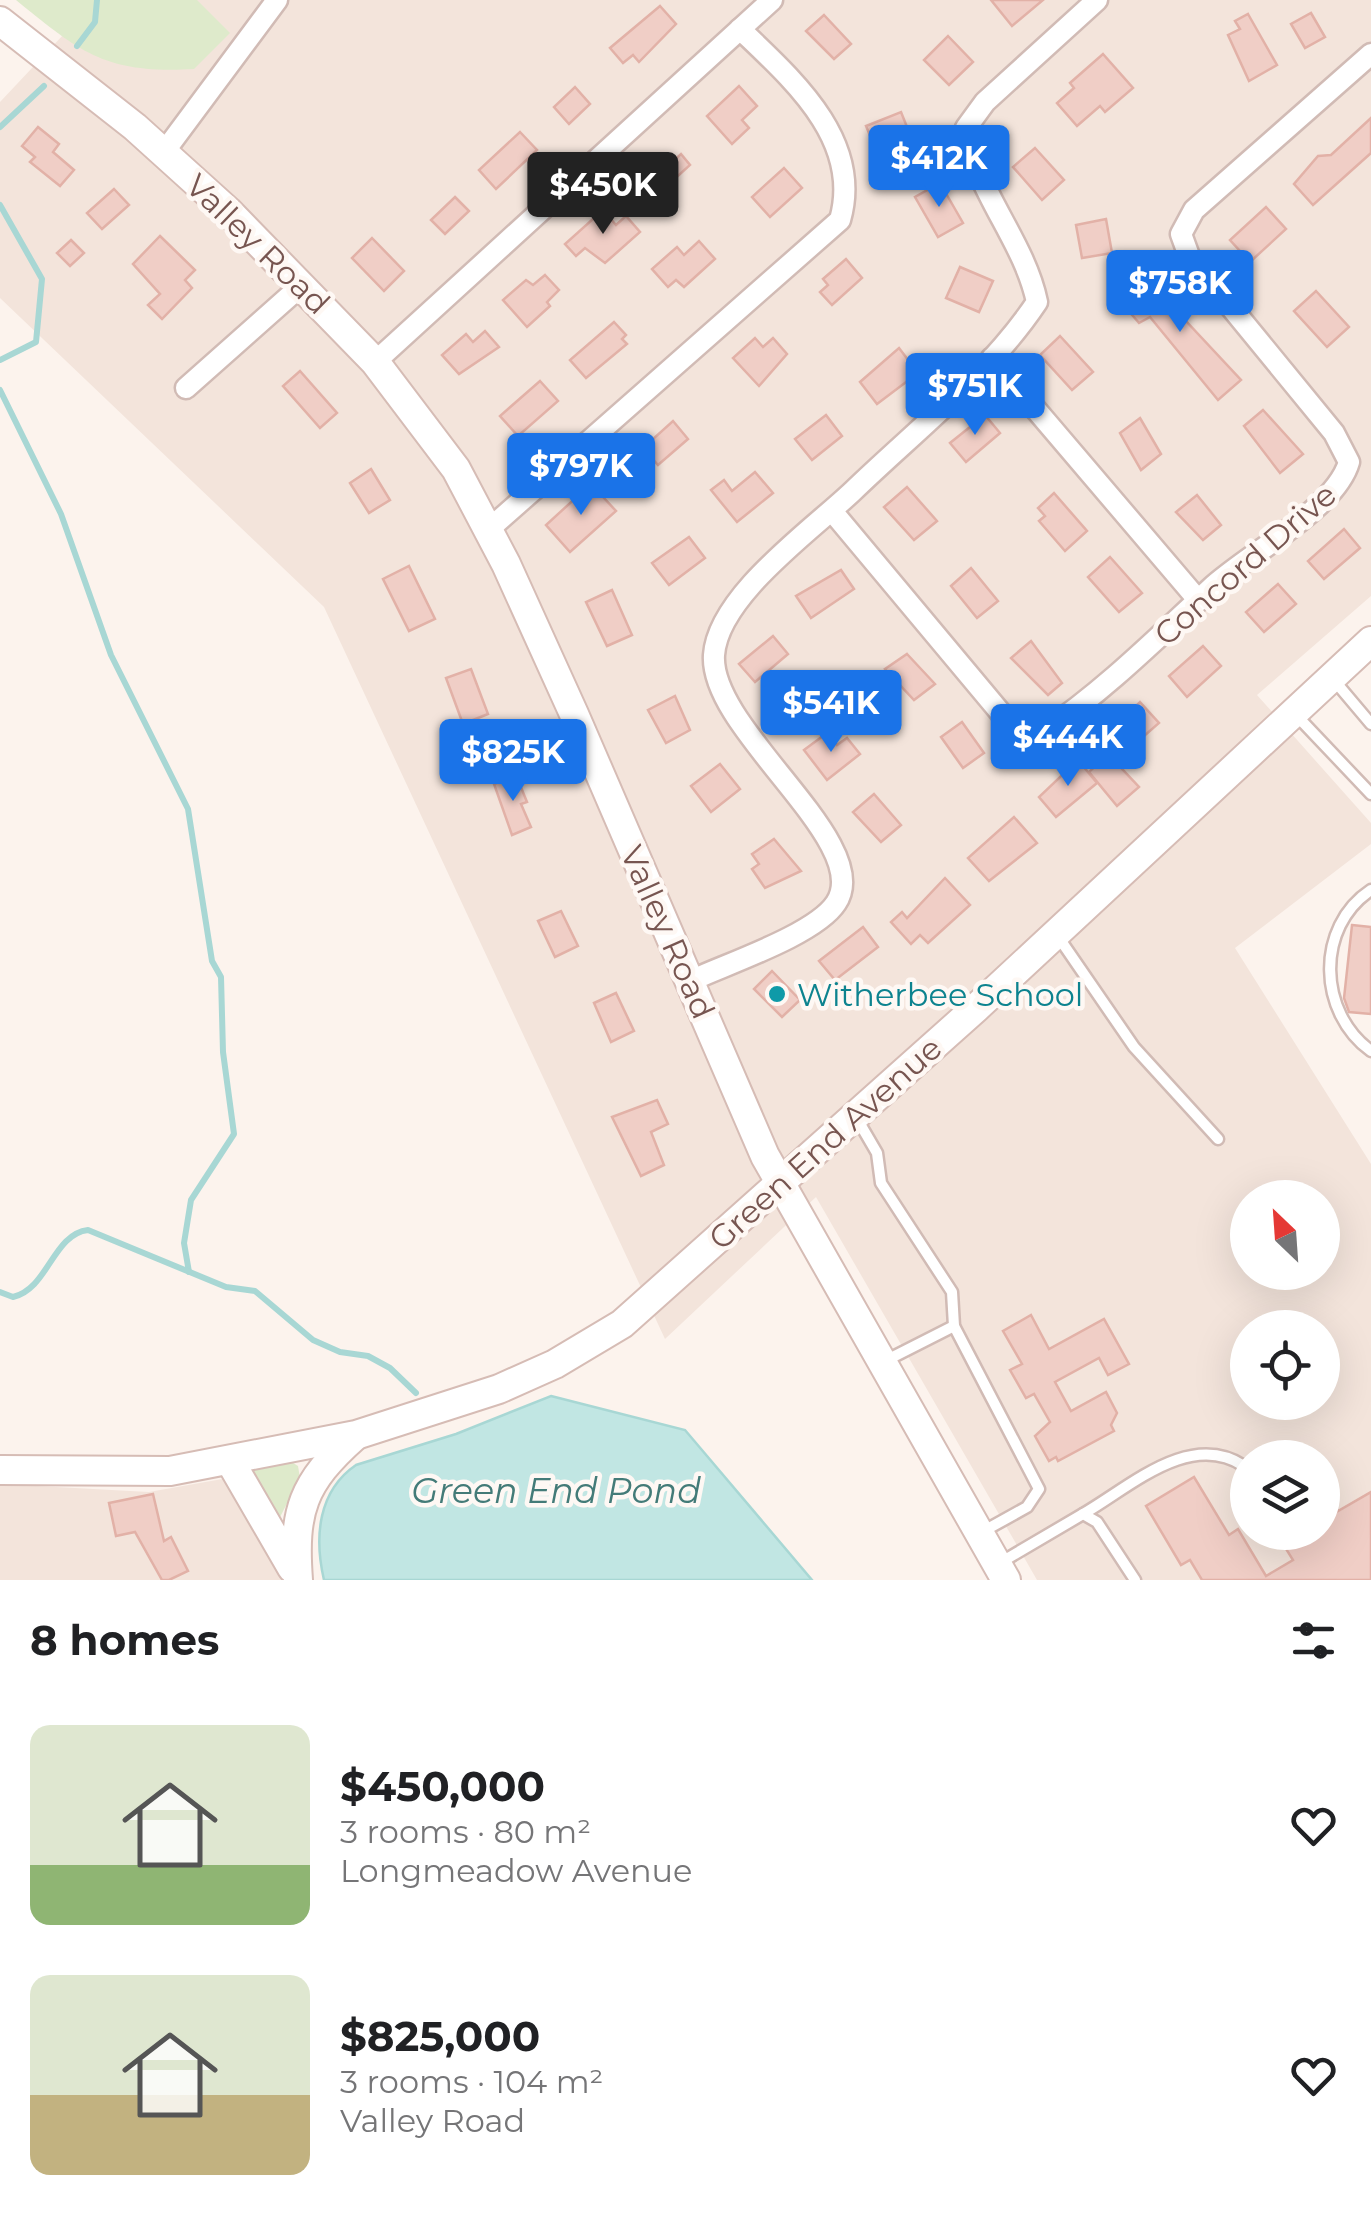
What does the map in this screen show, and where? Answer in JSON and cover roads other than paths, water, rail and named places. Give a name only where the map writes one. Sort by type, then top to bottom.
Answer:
[{"type":"main road","name":"Valley Road","points":[[0,21],[164,152],[302,285],[375,362],[456,470],[488,530],[780,1184],[1002,1572]]},
{"type":"main road","name":"Green End Avenue","points":[[298,1580],[230,1461],[356,1435],[500,1389],[556,1364],[622,1324],[1056,934],[1371,641]]},
{"type":"main road","name":"Green End Avenue","points":[[298,1580],[295,1532],[302,1503],[312,1480],[356,1435]]},
{"type":"main road","points":[[0,1470],[152,1472],[230,1461]]},
{"type":"street","points":[[164,152],[276,0]]},
{"type":"street","points":[[375,362],[772,0]]},
{"type":"street","points":[[690,981],[813,924],[836,904],[841,889],[840,867],[824,834],[728,708],[714,656],[722,624],[764,572],[992,358],[1037,302],[1030,269],[970,159],[966,128],[985,102],[1097,0]]},
{"type":"street","points":[[488,530],[840,220],[847,194],[833,138],[818,110],[740,29]]},
{"type":"street","name":"Concord Drive","points":[[832,511],[1015,730],[1042,733],[1078,708],[1317,504],[1345,475],[1349,462],[1334,433],[1189,256],[1181,234],[1194,210],[1371,54]]},
{"type":"street","points":[[186,388],[302,285]]},
{"type":"street","points":[[992,358],[1199,601]]},
{"type":"lane","points":[[1331,677],[1371,724]]},
{"type":"lane","points":[[1293,712],[1371,794]]},
{"type":"lane","points":[[1371,890],[1346,913],[1332,934],[1332,991],[1342,1017],[1371,1051]]},
{"type":"lane","points":[[1056,934],[1134,1047],[1218,1139]]},
{"type":"lane","points":[[855,1116],[877,1153],[882,1183],[952,1292],[954,1326],[1039,1488],[1027,1507],[980,1533]]},
{"type":"lane","points":[[882,1363],[954,1326]]},
{"type":"lane","points":[[1002,1572],[1083,1514],[1180,1457],[1218,1452],[1230,1458]]},
{"type":"lane","points":[[1083,1514],[1097,1522],[1135,1580]]},
{"type":"water","name":"Green End Pond","points":[[551,1396],[685,1430],[812,1580],[324,1580],[319,1548],[322,1516],[334,1488],[356,1465],[456,1434]]},
{"type":"waterway","points":[[77,46],[95,22],[97,0]]},
{"type":"waterway","points":[[0,127],[44,86]]},
{"type":"waterway","points":[[0,205],[42,279],[36,342],[0,360]]},
{"type":"waterway","points":[[0,390],[61,514],[111,655],[188,809],[212,961],[221,977],[223,1052],[234,1134],[191,1200],[184,1243],[189,1272]]},
{"type":"waterway","points":[[0,1292],[13,1297],[25,1292],[66,1241],[88,1230],[226,1287],[255,1291],[313,1340],[340,1352],[368,1356],[390,1368],[416,1393]]},
{"type":"place","name":"Witherbee School","points":[[777,994]]}]
